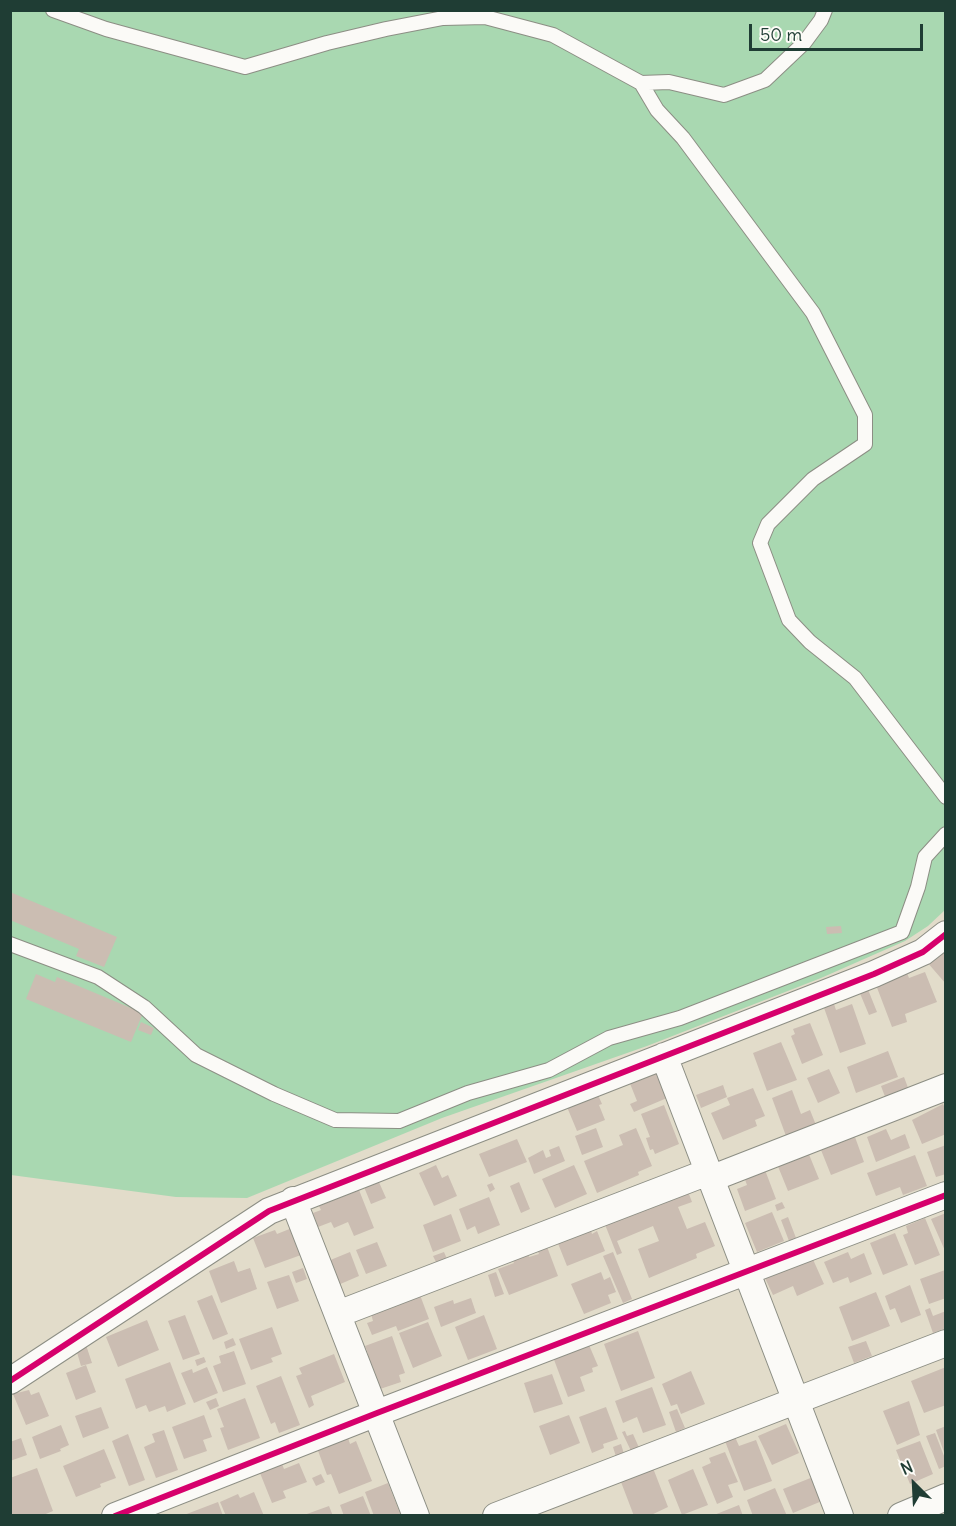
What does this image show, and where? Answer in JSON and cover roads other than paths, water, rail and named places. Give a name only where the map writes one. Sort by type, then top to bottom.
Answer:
[{"type":"street","points":[[10,1381],[260,1216],[293,1200],[874,974],[923,952],[945,934]]},
{"type":"street","points":[[664,1056],[840,1515]]},
{"type":"street","points":[[338,1314],[945,1087]]},
{"type":"street","points":[[115,1515],[945,1195]]},
{"type":"street","points":[[293,1200],[416,1515]]},
{"type":"street","points":[[496,1515],[945,1343]]},
{"type":"street","points":[[901,1515],[945,1497]]},
{"type":"lane","points":[[53,10],[106,29],[244,67],[386,29],[442,18],[485,17],[553,35],[641,83],[669,82],[724,95],[765,81],[804,43],[821,20],[825,10]]},
{"type":"lane","points":[[641,83],[657,110],[683,138],[813,313],[865,415],[865,444],[813,479],[768,524],[759,543],[789,620],[810,642],[855,678],[945,797]]},
{"type":"lane","points":[[10,944],[98,977],[144,1007],[196,1054],[274,1094],[336,1119],[399,1121],[468,1093],[549,1070],[609,1038],[680,1018],[902,932],[918,887],[925,857],[945,834]]}]
